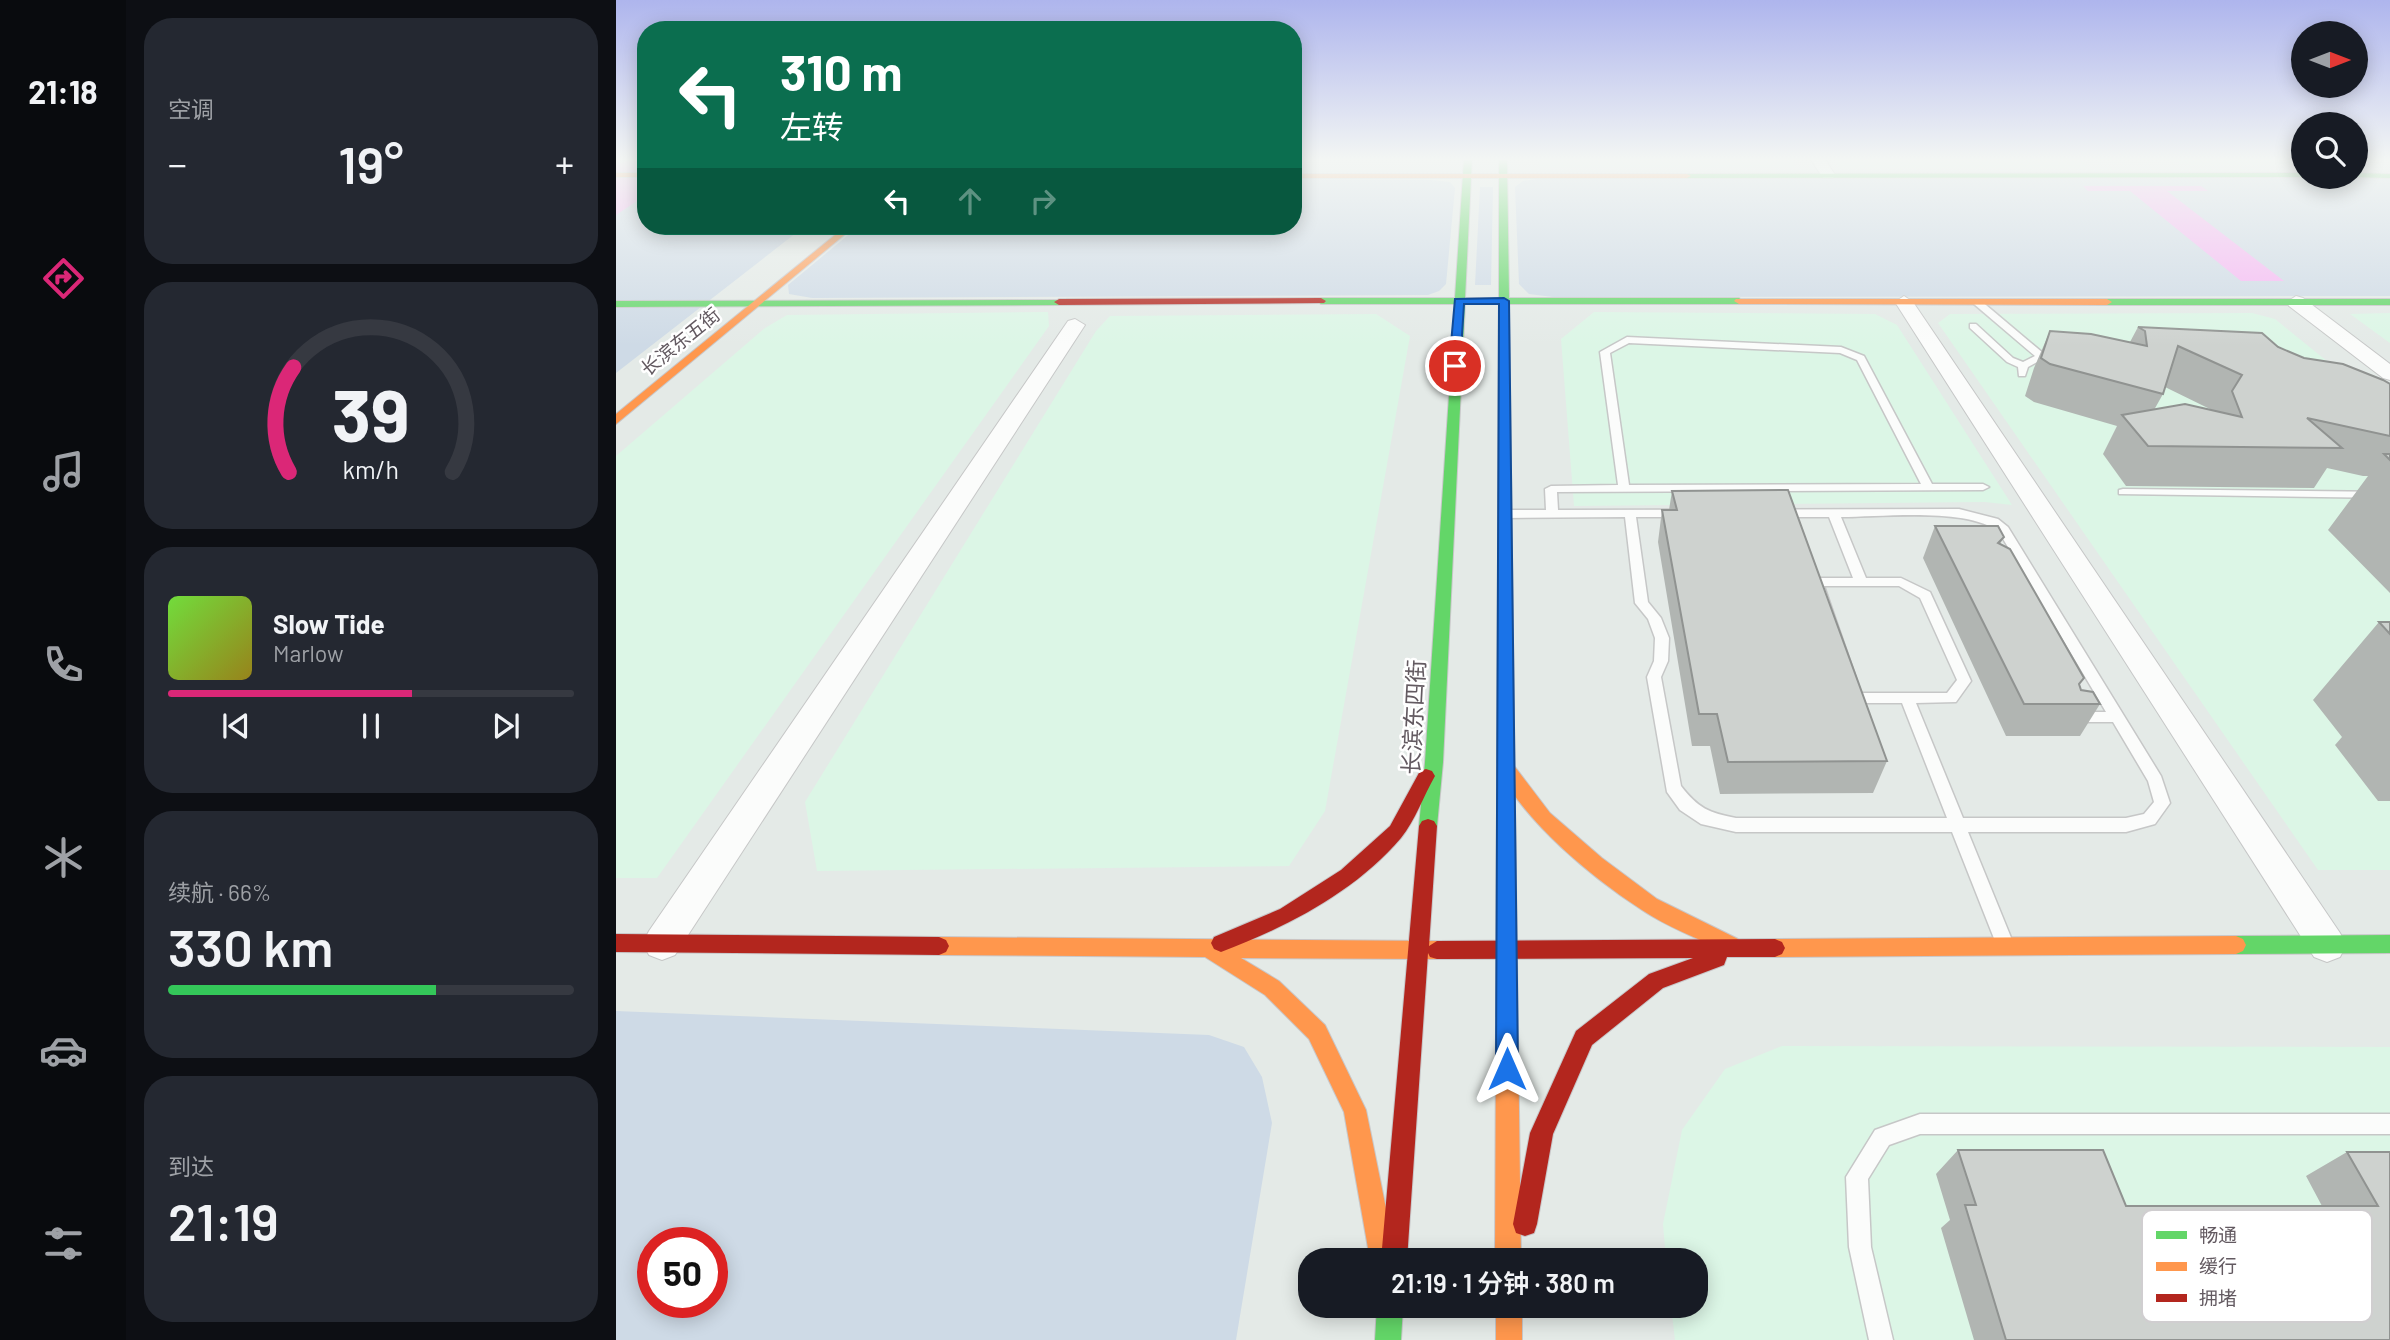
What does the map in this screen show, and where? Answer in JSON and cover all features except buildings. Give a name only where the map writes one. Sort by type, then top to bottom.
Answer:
[{"type":"street","name":"长滨东四街","points":[[1395,1248],[1434,762],[1464,221]]},
{"type":"street","points":[[1503,221],[1508,1248]]},
{"type":"street","name":"长滨东五街","points":[[616,401],[822,235]]},
{"type":"street","name":"长滨东五街","points":[[616,420],[839,235]]},
{"type":"street","points":[[1904,302],[2327,945]]},
{"type":"street","points":[[2297,302],[2390,374]]},
{"type":"street","points":[[616,304],[2390,302]]},
{"type":"street","points":[[662,943],[1075,325]]},
{"type":"street","points":[[1208,948],[1287,915],[1348,876],[1396,831],[1434,762]]},
{"type":"street","points":[[1506,768],[1544,818],[1595,864],[1650,905],[1739,949]]},
{"type":"street","points":[[616,943],[1418,950],[2390,944]]},
{"type":"street","points":[[1208,948],[1272,988],[1317,1032],[1355,1111],[1382,1248]]},
{"type":"street","points":[[1520,1248],[1542,1133],[1584,1038],[1656,981],[1739,949]]},
{"type":"street","points":[[1388,1340],[1389,1318]]},
{"type":"street","points":[[1509,1318],[1509,1340]]},
{"type":"lane","points":[[1977,302],[2042,356]]},
{"type":"lane","points":[[1973,326],[2023,370],[2042,356],[2068,356]]},
{"type":"lane","points":[[1624,489],[1605,352],[1627,340],[1819,348],[1853,353],[1861,358],[1927,487]]},
{"type":"lane","points":[[1552,514],[1551,489],[1983,487]]},
{"type":"lane","points":[[2123,492],[2390,495]]},
{"type":"lane","points":[[1506,514],[1630,513],[1959,513],[1994,522],[2004,530],[2024,574],[2155,780],[2162,803],[2148,819],[2126,825],[1736,825],[1707,819],[1686,805],[1673,788],[1654,677],[1661,661],[1662,638],[1654,618],[1642,603],[1630,513]]},
{"type":"lane","points":[[1833,513],[1861,582]]},
{"type":"lane","points":[[1816,582],[1861,582],[1901,582],[1925,595],[1964,681],[1951,698],[1856,698],[1816,582]]},
{"type":"lane","points":[[1907,698],[2006,947]]},
{"type":"lane","points":[[2069,717],[2117,717]]},
{"type":"lane","points":[[1881,1340],[1860,1247],[1857,1177],[1882,1137],[1920,1124],[2390,1124]]},
{"type":"shaded area","points":[[616,221],[637,221],[637,235],[793,235],[616,373]]},
{"type":"shaded area","points":[[1302,221],[1452,221],[1446,284],[1439,291],[1428,295],[812,298],[789,294],[788,285],[848,235],[1302,235]]},
{"type":"shaded area","points":[[1478,221],[1492,221],[1491,285],[1475,285]]},
{"type":"shaded area","points":[[1516,221],[2390,221],[2390,296],[1553,297],[1529,294],[1519,284]]},
{"type":"shaded area","points":[[2166,221],[2205,221],[2284,281],[2241,281]]},
{"type":"shaded area","points":[[1048,312],[1049,326],[657,878],[616,878],[616,456],[765,328],[787,315]]},
{"type":"shaded area","points":[[1594,312],[1875,314],[1897,325],[2012,505],[1985,502],[1574,506],[1561,339]]},
{"type":"shaded area","points":[[2252,313],[2275,319],[2390,412],[2390,870],[2318,870],[1938,323],[1950,314]]},
{"type":"shaded area","points":[[2390,313],[2390,343],[2350,314]]},
{"type":"shaded area","points":[[1376,314],[1410,336],[1325,811],[1289,866],[817,871],[805,802],[1096,331],[1110,316]]},
{"type":"shaded area","points":[[616,1011],[1209,1035],[1244,1047],[1262,1077],[1272,1123],[1236,1340],[616,1340]]},
{"type":"shaded area","points":[[1782,1046],[2390,1047],[2390,1340],[1675,1340],[1672,1318],[1708,1318],[1708,1248],[1665,1248],[1663,1224],[1682,1130],[1725,1069]]},
{"type":"traffic: fast","points":[[1428,826],[1434,762],[1464,221]]},
{"type":"traffic: fast","points":[[1503,221],[1506,810]]},
{"type":"traffic: fast","points":[[1321,301],[1739,301]]},
{"type":"traffic: fast","points":[[616,304],[1059,302]]},
{"type":"traffic: fast","points":[[2107,302],[2390,302]]},
{"type":"traffic: fast","points":[[2236,945],[2390,944]]},
{"type":"traffic: fast","points":[[1388,1340],[1389,1318]]},
{"type":"traffic: slow","points":[[616,420],[840,235]]},
{"type":"traffic: slow","points":[[1739,301],[2107,302]]},
{"type":"traffic: slow","points":[[1506,768],[1544,818],[1595,864],[1650,905],[1731,945]]},
{"type":"traffic: slow","points":[[1506,810],[1508,1248]]},
{"type":"traffic: slow","points":[[1775,948],[2236,945]]},
{"type":"traffic: slow","points":[[939,946],[1437,950]]},
{"type":"traffic: slow","points":[[1208,948],[1272,988],[1317,1032],[1355,1110],[1381,1248]]},
{"type":"traffic: slow","points":[[1509,1318],[1509,1340]]},
{"type":"traffic: jam","points":[[1059,302],[1321,301]]},
{"type":"traffic: jam","points":[[1221,943],[1287,915],[1348,876],[1396,831],[1426,776]]},
{"type":"traffic: jam","points":[[1395,1248],[1428,826]]},
{"type":"traffic: jam","points":[[616,943],[939,946]]},
{"type":"traffic: jam","points":[[1437,950],[1775,948]]},
{"type":"traffic: jam","points":[[1525,1224],[1542,1133],[1584,1038],[1656,981],[1717,958]]},
{"type":"route","points":[[1455,366],[1459,301],[1504,301],[1507,1069]]}]
